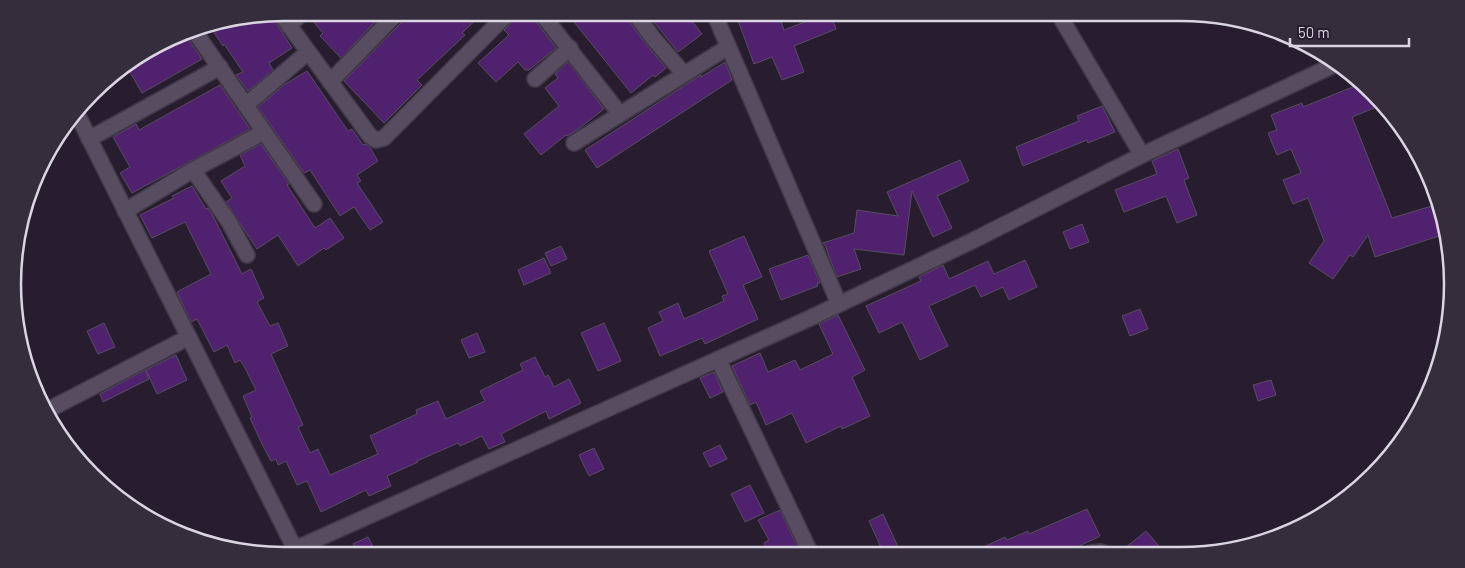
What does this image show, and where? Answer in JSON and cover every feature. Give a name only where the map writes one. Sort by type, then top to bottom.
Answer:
[{"type":"street","points":[[286,21],[370,136],[376,140],[384,138],[499,21]]},
{"type":"street","points":[[289,26],[294,21]]},
{"type":"street","points":[[330,82],[388,21]]},
{"type":"street","points":[[548,21],[620,114]]},
{"type":"street","points":[[641,21],[653,38],[684,74]]},
{"type":"street","points":[[718,21],[839,304]]},
{"type":"street","points":[[1063,21],[1142,155]]},
{"type":"street","points":[[198,36],[314,204]]},
{"type":"street","points":[[574,143],[728,47]]},
{"type":"street","points":[[535,79],[570,48]]},
{"type":"street","points":[[246,105],[308,52]]},
{"type":"street","points":[[89,139],[220,67]]},
{"type":"street","points":[[299,547],[839,304],[972,241],[1142,155],[1329,67]]},
{"type":"street","points":[[80,119],[294,547]]},
{"type":"street","points":[[125,210],[193,170],[264,132]]},
{"type":"street","points":[[193,170],[229,222],[247,255]]},
{"type":"street","points":[[52,408],[189,337]]},
{"type":"street","points":[[718,359],[808,547]]},
{"type":"building","points":[[313,21],[376,21],[341,58],[320,36],[323,33]]},
{"type":"building","points":[[403,21],[475,21],[462,33],[465,35],[417,80],[422,85],[384,123],[344,81]]},
{"type":"building","points":[[512,21],[536,21],[556,48],[529,70],[525,70],[518,62],[496,82],[478,63],[509,35],[504,30]]},
{"type":"building","points":[[573,21],[629,21],[666,68],[655,77],[653,75],[631,93]]},
{"type":"building","points":[[653,21],[692,21],[702,34],[678,52]]},
{"type":"building","points":[[738,21],[781,21],[784,30],[807,21],[833,21],[836,29],[794,46],[804,72],[782,80],[772,57],[754,64]]},
{"type":"building","points":[[275,22],[292,48],[269,63],[273,70],[248,91],[236,75],[243,72],[224,44],[223,46],[213,31],[250,23]]},
{"type":"building","points":[[188,39],[202,59],[142,93],[130,72],[153,56]]},
{"type":"building","points":[[568,62],[604,109],[541,155],[524,134],[559,106],[545,88],[558,78],[555,74]]},
{"type":"building","points":[[725,62],[732,80],[597,168],[585,150],[701,75],[701,77]]},
{"type":"building","points":[[307,71],[348,131],[352,129],[363,145],[369,146],[378,161],[357,175],[361,181],[357,183],[383,222],[370,230],[354,207],[340,216],[310,170],[304,173],[258,107],[284,85]]},
{"type":"building","points":[[220,85],[250,129],[132,193],[120,173],[130,167],[113,137],[136,124],[139,130]]},
{"type":"building","points":[[1354,86],[1367,98],[1376,107],[1352,117],[1392,218],[1432,206],[1439,236],[1375,257],[1368,235],[1353,257],[1350,255],[1333,279],[1309,263],[1324,241],[1308,198],[1293,204],[1283,180],[1301,173],[1291,149],[1277,155],[1268,133],[1277,130],[1271,115],[1302,103],[1303,107]]},
{"type":"building","points":[[1102,106],[1115,132],[1088,143],[1087,140],[1023,166],[1016,147],[1079,121],[1077,116]]},
{"type":"building","points":[[261,144],[289,184],[287,185],[315,228],[330,218],[344,238],[326,250],[324,248],[298,266],[278,235],[257,249],[226,202],[232,198],[221,181],[245,166],[240,155]]},
{"type":"building","points":[[1178,149],[1189,178],[1184,180],[1197,215],[1177,223],[1166,196],[1124,212],[1115,190],[1157,174],[1152,161]]},
{"type":"building","points":[[960,160],[969,181],[937,196],[952,228],[933,237],[912,191],[904,255],[854,249],[861,269],[837,277],[823,243],[854,233],[857,210],[898,216],[887,192]]},
{"type":"building","points":[[192,186],[206,209],[208,208],[211,212],[242,274],[251,269],[264,298],[257,302],[270,326],[278,323],[288,346],[271,354],[303,425],[298,427],[310,453],[318,449],[330,475],[378,454],[370,436],[417,414],[416,410],[438,401],[446,419],[485,401],[480,391],[523,370],[520,364],[535,357],[545,377],[548,375],[554,387],[569,379],[581,403],[549,419],[546,411],[501,434],[505,442],[489,449],[482,436],[460,446],[458,443],[387,476],[391,486],[369,496],[366,490],[321,512],[307,481],[297,485],[286,461],[278,465],[276,459],[271,461],[250,418],[252,417],[243,396],[256,390],[240,360],[235,363],[227,345],[214,352],[197,319],[191,322],[177,292],[211,274],[185,222],[152,238],[140,215],[174,198],[172,196]]},
{"type":"building","points":[[1082,224],[1089,242],[1070,249],[1063,232]]},
{"type":"building","points":[[744,236],[762,277],[743,285],[758,319],[705,344],[702,338],[660,356],[648,328],[663,321],[659,312],[678,303],[684,319],[724,301],[722,296],[728,294],[709,251]]},
{"type":"building","points":[[561,246],[567,259],[551,266],[545,253]]},
{"type":"building","points":[[808,255],[820,283],[817,283],[818,286],[781,300],[769,269]]},
{"type":"building","points":[[544,258],[551,273],[524,285],[518,270]]},
{"type":"building","points":[[1025,260],[1037,287],[1009,300],[1003,287],[981,297],[975,285],[929,306],[948,346],[920,360],[902,322],[879,333],[866,306],[921,281],[919,277],[943,265],[949,279],[988,261],[994,274]]},
{"type":"building","points":[[1140,309],[1148,329],[1130,336],[1122,316]]},
{"type":"building","points":[[838,315],[865,370],[852,377],[870,416],[842,429],[841,426],[806,443],[792,413],[766,425],[756,402],[750,405],[732,366],[760,353],[768,372],[795,360],[800,370],[833,354],[819,324]]},
{"type":"building","points":[[104,323],[115,347],[98,354],[87,331]]},
{"type":"building","points":[[604,323],[621,361],[598,371],[581,333]]},
{"type":"building","points":[[477,333],[485,352],[469,358],[461,340]]},
{"type":"building","points":[[176,355],[187,380],[157,394],[146,370]]},
{"type":"building","points":[[145,370],[149,379],[103,402],[100,394]]},
{"type":"building","points":[[714,372],[723,392],[710,398],[700,378]]},
{"type":"building","points":[[1271,380],[1276,395],[1258,401],[1253,385]]},
{"type":"building","points":[[720,445],[727,459],[710,467],[703,453]]},
{"type":"building","points":[[594,448],[604,469],[589,476],[579,455]]},
{"type":"building","points":[[750,485],[764,513],[745,522],[731,494]]},
{"type":"building","points":[[1087,509],[1100,536],[1077,547],[984,547],[1005,537],[1007,540],[1028,531],[1029,534]]},
{"type":"building","points":[[780,510],[798,547],[766,547],[764,543],[769,540],[758,520]]},
{"type":"building","points":[[883,514],[898,547],[881,547],[869,521]]},
{"type":"building","points":[[1146,531],[1160,547],[1126,547]]},
{"type":"building","points":[[368,537],[373,547],[355,547],[353,544]]}]
